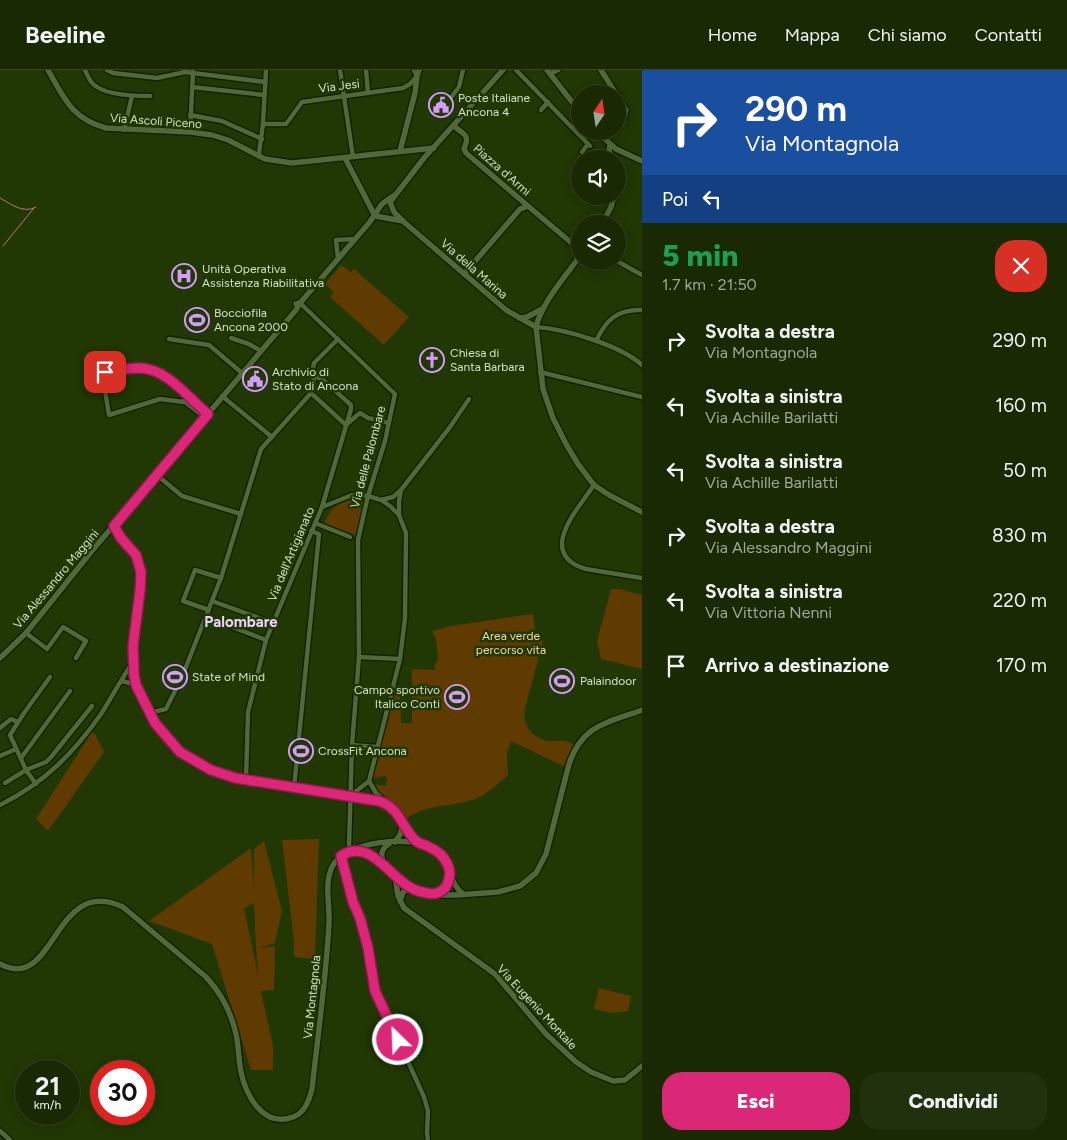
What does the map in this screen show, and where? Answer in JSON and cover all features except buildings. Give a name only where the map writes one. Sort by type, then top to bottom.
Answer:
[{"type":"main road","name":"Via Ascoli Piceno","points":[[48,70],[66,102],[81,118],[93,124],[124,130],[190,132],[221,138],[258,156],[284,163],[434,148]]},
{"type":"main road","points":[[395,195],[503,70]]},
{"type":"main road","points":[[601,70],[610,85]]},
{"type":"main road","points":[[400,151],[415,93],[416,72]]},
{"type":"main road","points":[[548,72],[571,101]]},
{"type":"main road","name":"Piazza d'Armi","points":[[454,126],[467,137],[468,141],[464,149],[466,153],[571,241]]},
{"type":"main road","points":[[605,140],[610,146],[642,161]]},
{"type":"main road","points":[[609,150],[610,146]]},
{"type":"main road","points":[[345,158],[375,216]]},
{"type":"main road","name":"Via della Marina","points":[[395,195],[390,202],[394,212],[404,222],[506,310],[536,327]]},
{"type":"main road","name":"Via Alessandro Maggini","points":[[0,658],[26,633],[108,532],[288,319],[293,308],[300,303],[356,239],[385,201],[395,195]]},
{"type":"main road","name":"Piazza d'Armi","points":[[464,274],[520,209],[528,206]]},
{"type":"main road","name":"Via della Marina","points":[[375,216],[404,222]]},
{"type":"main road","points":[[571,269],[543,308],[536,327],[540,372],[546,399],[557,426],[578,464],[594,485],[642,512]]},
{"type":"main road","points":[[519,318],[535,314],[543,308]]},
{"type":"main road","points":[[114,526],[121,538],[136,555],[141,572],[134,629],[133,662],[136,685],[149,714],[180,752],[211,770],[246,780],[350,796],[388,804],[395,810],[418,843]]},
{"type":"main road","points":[[108,532],[121,538]]},
{"type":"main road","points":[[348,849],[370,855],[384,864],[395,876],[411,888],[432,894],[464,894],[510,890],[520,886],[532,877],[542,864],[569,764],[580,741],[588,732],[605,723],[642,710]]},
{"type":"main road","points":[[384,864],[381,852],[383,848],[393,843],[401,833],[402,822]]},
{"type":"main road","points":[[393,843],[418,843],[431,847],[443,857],[450,869],[450,875],[445,888],[432,894]]},
{"type":"main road","name":"Via Montagnola","points":[[0,964],[18,969],[35,963],[74,912],[85,904],[100,901],[114,903],[123,907],[206,977],[216,989],[232,1021],[238,1045],[241,1073],[250,1096],[259,1110],[274,1119],[293,1118],[305,1107],[312,1089],[327,957],[329,921],[328,878],[332,866],[348,849],[393,843]]},
{"type":"main road","points":[[450,875],[456,888],[464,894]]},
{"type":"main road","points":[[395,876],[400,901]]},
{"type":"main road","points":[[400,901],[403,892],[411,888]]},
{"type":"main road","name":"Via Eugenio Montale","points":[[400,901],[407,910],[495,974],[546,1034],[576,1062],[591,1072],[613,1081],[625,1080],[642,1066]]},
{"type":"street","points":[[85,70],[93,84],[98,87],[132,96],[150,96]]},
{"type":"street","points":[[107,70],[113,73],[157,78],[178,72],[193,72],[265,82]]},
{"type":"street","points":[[260,152],[266,70]]},
{"type":"street","points":[[340,70],[353,157]]},
{"type":"street","points":[[366,70],[368,93]]},
{"type":"street","points":[[443,108],[459,87],[463,70]]},
{"type":"street","points":[[516,70],[589,145],[584,150]]},
{"type":"street","points":[[548,72],[558,70]]},
{"type":"street","points":[[190,132],[193,72]]},
{"type":"street","name":"Via Jesi","points":[[263,124],[286,124],[302,102],[403,88],[410,84],[416,72]]},
{"type":"street","points":[[192,87],[264,95]]},
{"type":"street","points":[[124,130],[132,96]]},
{"type":"street","points":[[541,110],[548,102]]},
{"type":"street","points":[[190,115],[222,121],[262,139]]},
{"type":"street","points":[[338,259],[336,240],[356,239]]},
{"type":"street","points":[[626,266],[642,275]]},
{"type":"street","name":"Via delle Palombare","points":[[300,303],[395,394],[358,540],[358,656],[348,849]]},
{"type":"street","points":[[596,341],[606,323],[615,316],[626,311],[642,310]]},
{"type":"street","points":[[536,327],[554,328],[596,341],[632,356],[642,365]]},
{"type":"street","points":[[231,338],[249,344],[261,351]]},
{"type":"street","points":[[169,339],[209,344],[242,373]]},
{"type":"street","points":[[149,714],[166,709],[170,704],[221,578],[261,449],[311,393],[315,376],[314,363],[338,339]]},
{"type":"street","points":[[142,368],[158,373],[176,384],[206,416],[184,402],[160,399],[109,415],[102,372],[142,368]]},
{"type":"street","points":[[540,372],[642,397]]},
{"type":"street","points":[[315,376],[323,380],[360,413],[368,418],[389,423]]},
{"type":"street","points":[[311,393],[346,425],[360,413]]},
{"type":"street","points":[[222,396],[272,437]]},
{"type":"street","points":[[184,402],[189,397]]},
{"type":"street","points":[[381,500],[392,497],[401,490],[450,427],[469,398]]},
{"type":"street","name":"Via dell'Artigianato","points":[[246,780],[248,712],[266,640],[322,508],[351,405]]},
{"type":"street","points":[[157,475],[182,496],[241,514]]},
{"type":"street","points":[[594,485],[566,527],[561,540],[563,553],[576,566],[642,578]]},
{"type":"street","points":[[388,804],[376,793],[369,782],[400,659],[405,618],[406,534],[399,516],[398,501],[401,490]]},
{"type":"street","points":[[322,508],[347,496],[368,496],[381,500],[399,516]]},
{"type":"street","points":[[390,506],[392,497]]},
{"type":"street","points":[[390,506],[398,501]]},
{"type":"street","points":[[315,523],[350,537]]},
{"type":"street","points":[[294,788],[319,534],[311,531]]},
{"type":"street","points":[[209,610],[183,601],[195,570],[221,578]]},
{"type":"street","points":[[212,601],[273,624]]},
{"type":"street","points":[[206,617],[266,640]]},
{"type":"street","points":[[26,633],[47,649],[63,627],[86,641],[76,658]]},
{"type":"street","points":[[358,656],[400,659]]},
{"type":"street","points":[[0,805],[21,795],[58,767],[80,742],[101,713],[133,662]]},
{"type":"street","points":[[121,681],[130,678],[134,674]]},
{"type":"street","points":[[36,784],[26,770],[10,735],[50,677]]},
{"type":"street","points":[[121,681],[136,685]]},
{"type":"street","points":[[21,758],[70,691]]},
{"type":"street","points":[[6,783],[52,757],[92,706]]},
{"type":"street","points":[[0,728],[11,719],[18,722]]},
{"type":"street","points":[[8,723],[14,727]]},
{"type":"street","points":[[352,745],[377,747]]},
{"type":"street","points":[[0,756],[16,749]]},
{"type":"street","points":[[350,796],[361,786],[369,782]]},
{"type":"street","points":[[350,786],[361,786]]},
{"type":"street","points":[[341,856],[368,948],[375,991],[424,1097],[428,1111],[428,1140]]},
{"type":"street","points":[[0,1131],[10,1140]]},
{"type":"green space","points":[[341,265],[351,272],[354,269],[409,317],[384,345],[330,297],[334,292],[325,284]]},
{"type":"green space","name":"Bocciofila Ancona 2000","points":[[185,312],[210,313],[209,329],[184,327]]},
{"type":"green space","points":[[362,500],[364,503],[356,536],[324,524],[336,506],[345,501]]},
{"type":"green space","points":[[611,589],[619,589],[642,595],[642,669],[601,659],[597,641]]},
{"type":"green space","name":"Area verde percorso vita","points":[[533,614],[536,638],[540,638],[543,642],[525,708],[525,720],[533,734],[544,740],[564,741],[573,744],[565,767],[511,741],[507,753],[508,775],[490,790],[475,799],[420,811],[406,819],[393,803],[378,792],[373,784],[385,786],[387,781],[385,776],[373,777],[395,692],[400,692],[401,723],[412,723],[412,669],[435,670],[435,664],[438,660],[436,639],[432,631],[450,626]]},
{"type":"green space","points":[[92,732],[95,734],[104,752],[48,831],[36,819]]},
{"type":"green space","points":[[319,839],[315,959],[294,957],[294,941],[282,840]]},
{"type":"green space","points":[[264,841],[282,911],[275,943],[260,948],[275,946],[274,990],[261,991],[273,1046],[273,1070],[251,1070],[212,944],[149,921],[251,848],[254,890],[254,849]],"holes":[[[254,903],[259,979],[244,908]]]},
{"type":"green space","points":[[599,988],[631,996],[628,1011],[611,1013],[594,1009]]},
{"type":"waterway","points":[[0,198],[22,209],[36,207]]},
{"type":"waterway","points":[[3,246],[34,208]]},
{"type":"place","name":"Poste Italiane Ancona 4","points":[[441,105]]},
{"type":"place","name":"Unità Operativa Assistenza Riabilitativa","points":[[184,276]]},
{"type":"place","name":"Bocciofila Ancona 2000","points":[[197,320]]},
{"type":"place","name":"Chiesa di Santa Barbara","points":[[432,360]]},
{"type":"place","name":"Archivio di Stato di Ancona","points":[[255,379]]},
{"type":"place","name":"State of Mind","points":[[175,677]]},
{"type":"place","name":"Palaindoor","points":[[562,681]]},
{"type":"place","name":"Campo sportivo Italico Conti","points":[[457,697]]},
{"type":"place","name":"CrossFit Ancona","points":[[301,751]]},
{"type":"district","name":"Palombare","points":[[241,622]]},
{"type":"route","points":[[105,372],[142,368],[158,373],[176,384],[208,414],[114,526],[121,538],[136,555],[140,565],[142,579],[134,629],[134,674],[141,697],[155,723],[180,752],[203,766],[224,775],[388,804],[395,810],[418,843],[431,847],[447,862],[450,869],[448,884],[442,891],[432,894],[416,891],[411,888],[399,880],[375,857],[361,852],[347,852],[341,856],[368,948],[375,991],[398,1040]]}]
